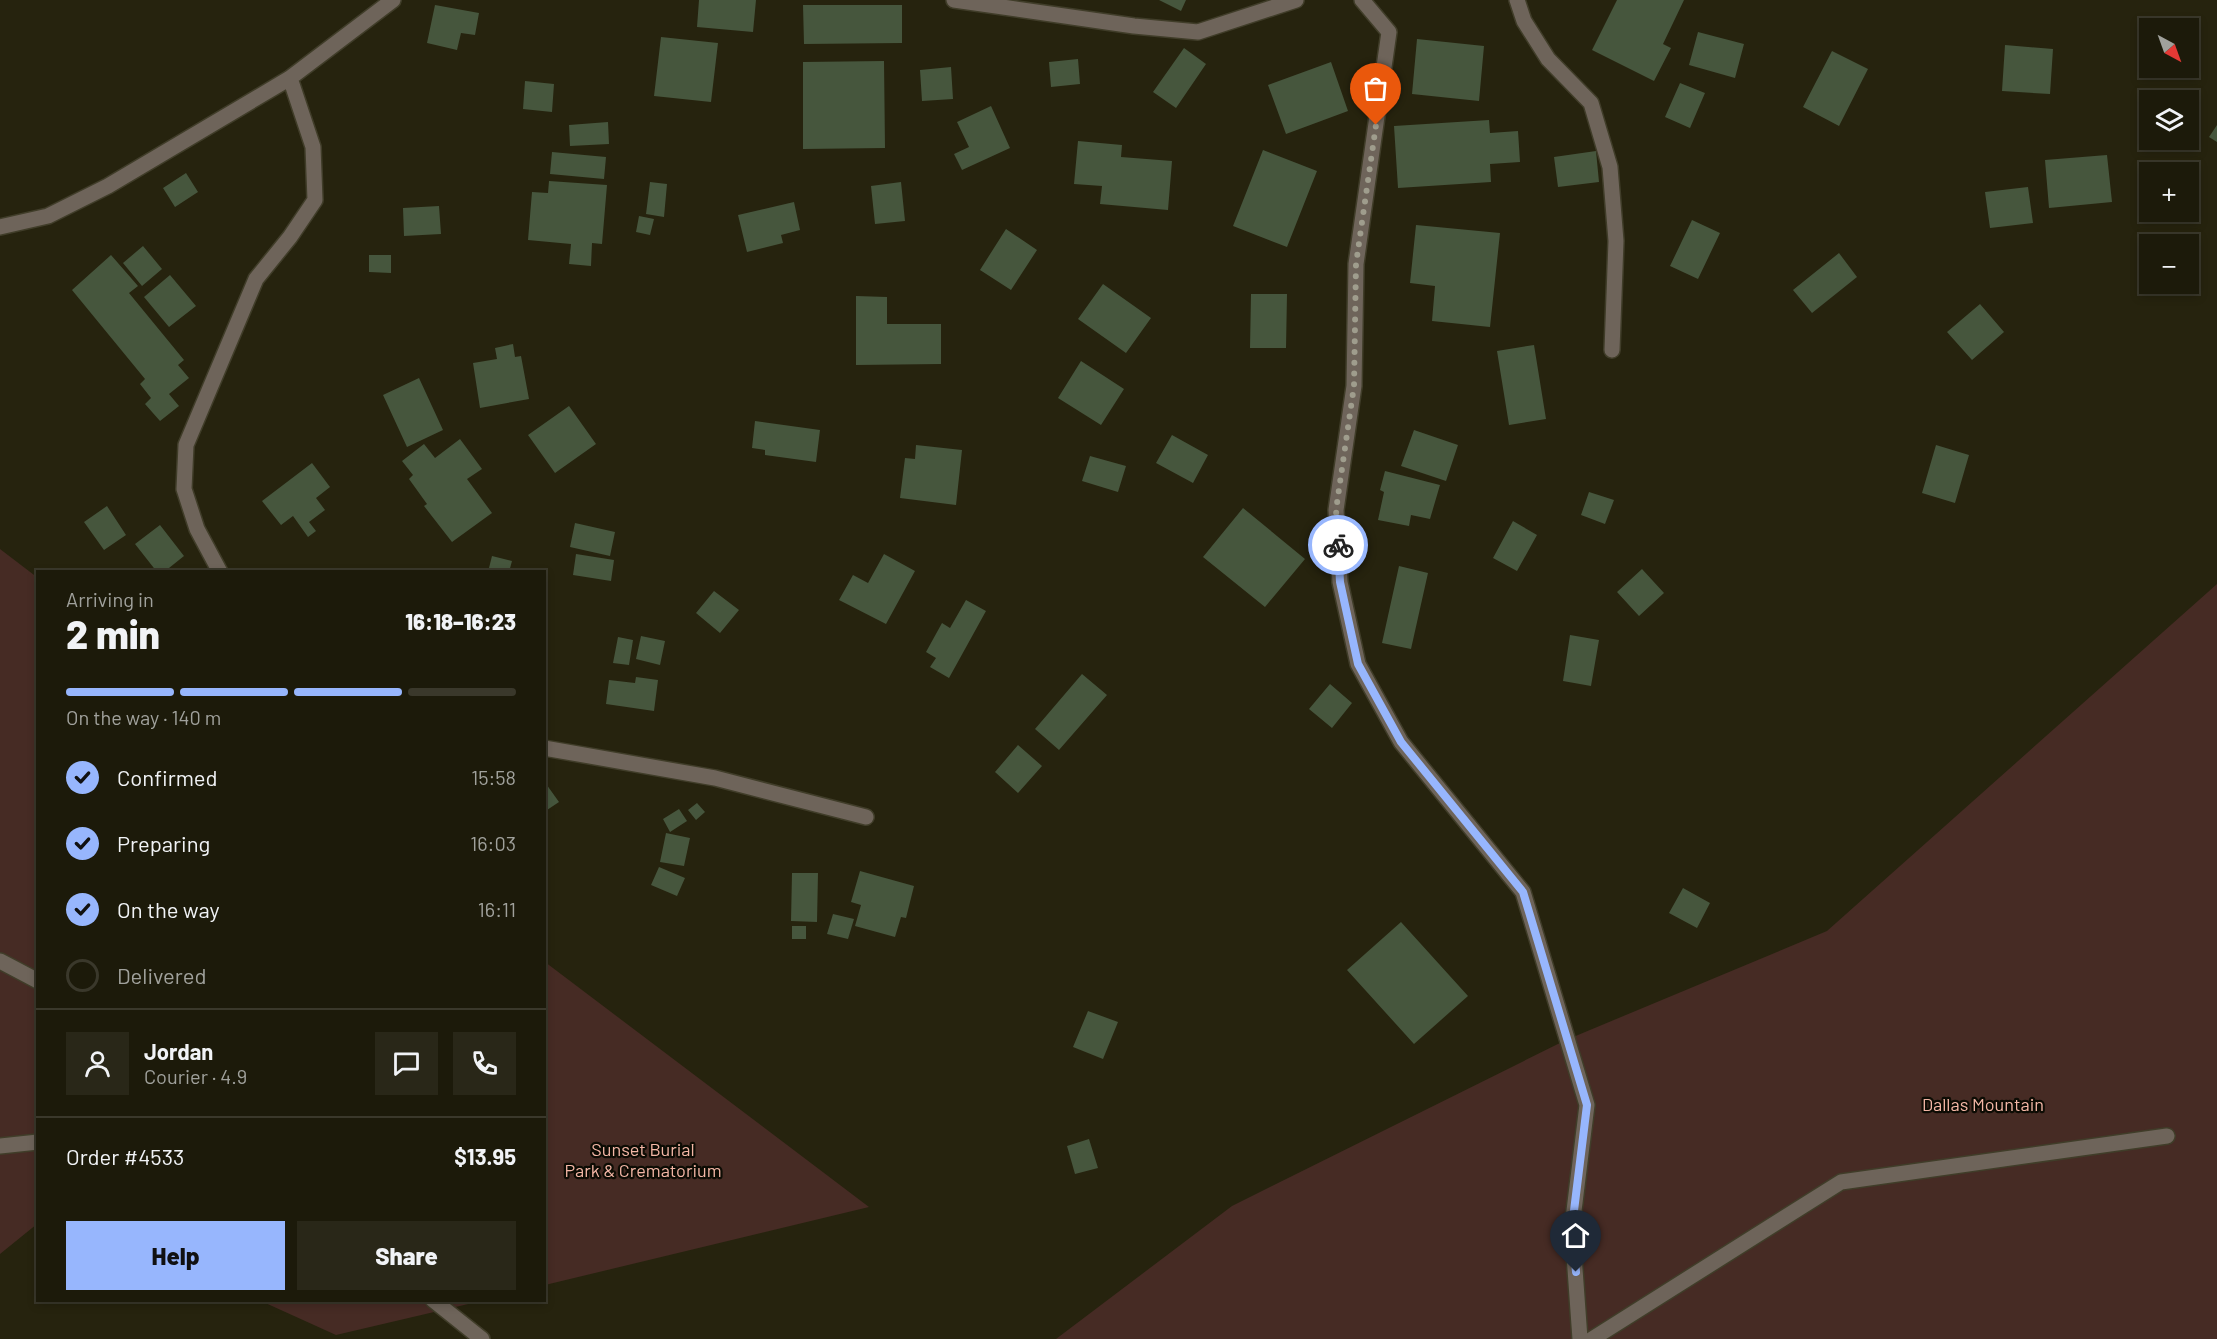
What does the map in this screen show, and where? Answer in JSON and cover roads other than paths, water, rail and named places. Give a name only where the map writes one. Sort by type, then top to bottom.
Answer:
[{"type":"street","points":[[0,227],[48,216],[108,186],[290,78],[393,0]]},
{"type":"street","points":[[954,0],[1134,26],[1198,32],[1296,0]]},
{"type":"street","points":[[1362,0],[1389,32],[1356,264],[1354,386],[1336,510],[1340,582],[1358,664],[1401,742],[1523,892],[1587,1105],[1572,1227],[1580,1339]]},
{"type":"street","points":[[1517,0],[1524,21],[1548,59],[1591,103],[1610,167],[1616,241],[1612,351]]},
{"type":"street","points":[[219,570],[197,529],[184,489],[186,445],[256,279],[290,237],[315,200],[313,147],[290,78]]},
{"type":"street","points":[[546,748],[715,778],[866,817]]},
{"type":"street","points":[[0,961],[36,980]]},
{"type":"street","points":[[1592,1339],[1841,1182],[2167,1136]]},
{"type":"street","points":[[0,1146],[36,1142]]},
{"type":"street","points":[[436,1302],[482,1339]]},
{"type":"park label","name":"Dallas Mountain","points":[[1983,1104]]},
{"type":"park label","name":"Sunset Burial Park & Crematorium","points":[[643,1159]]}]
